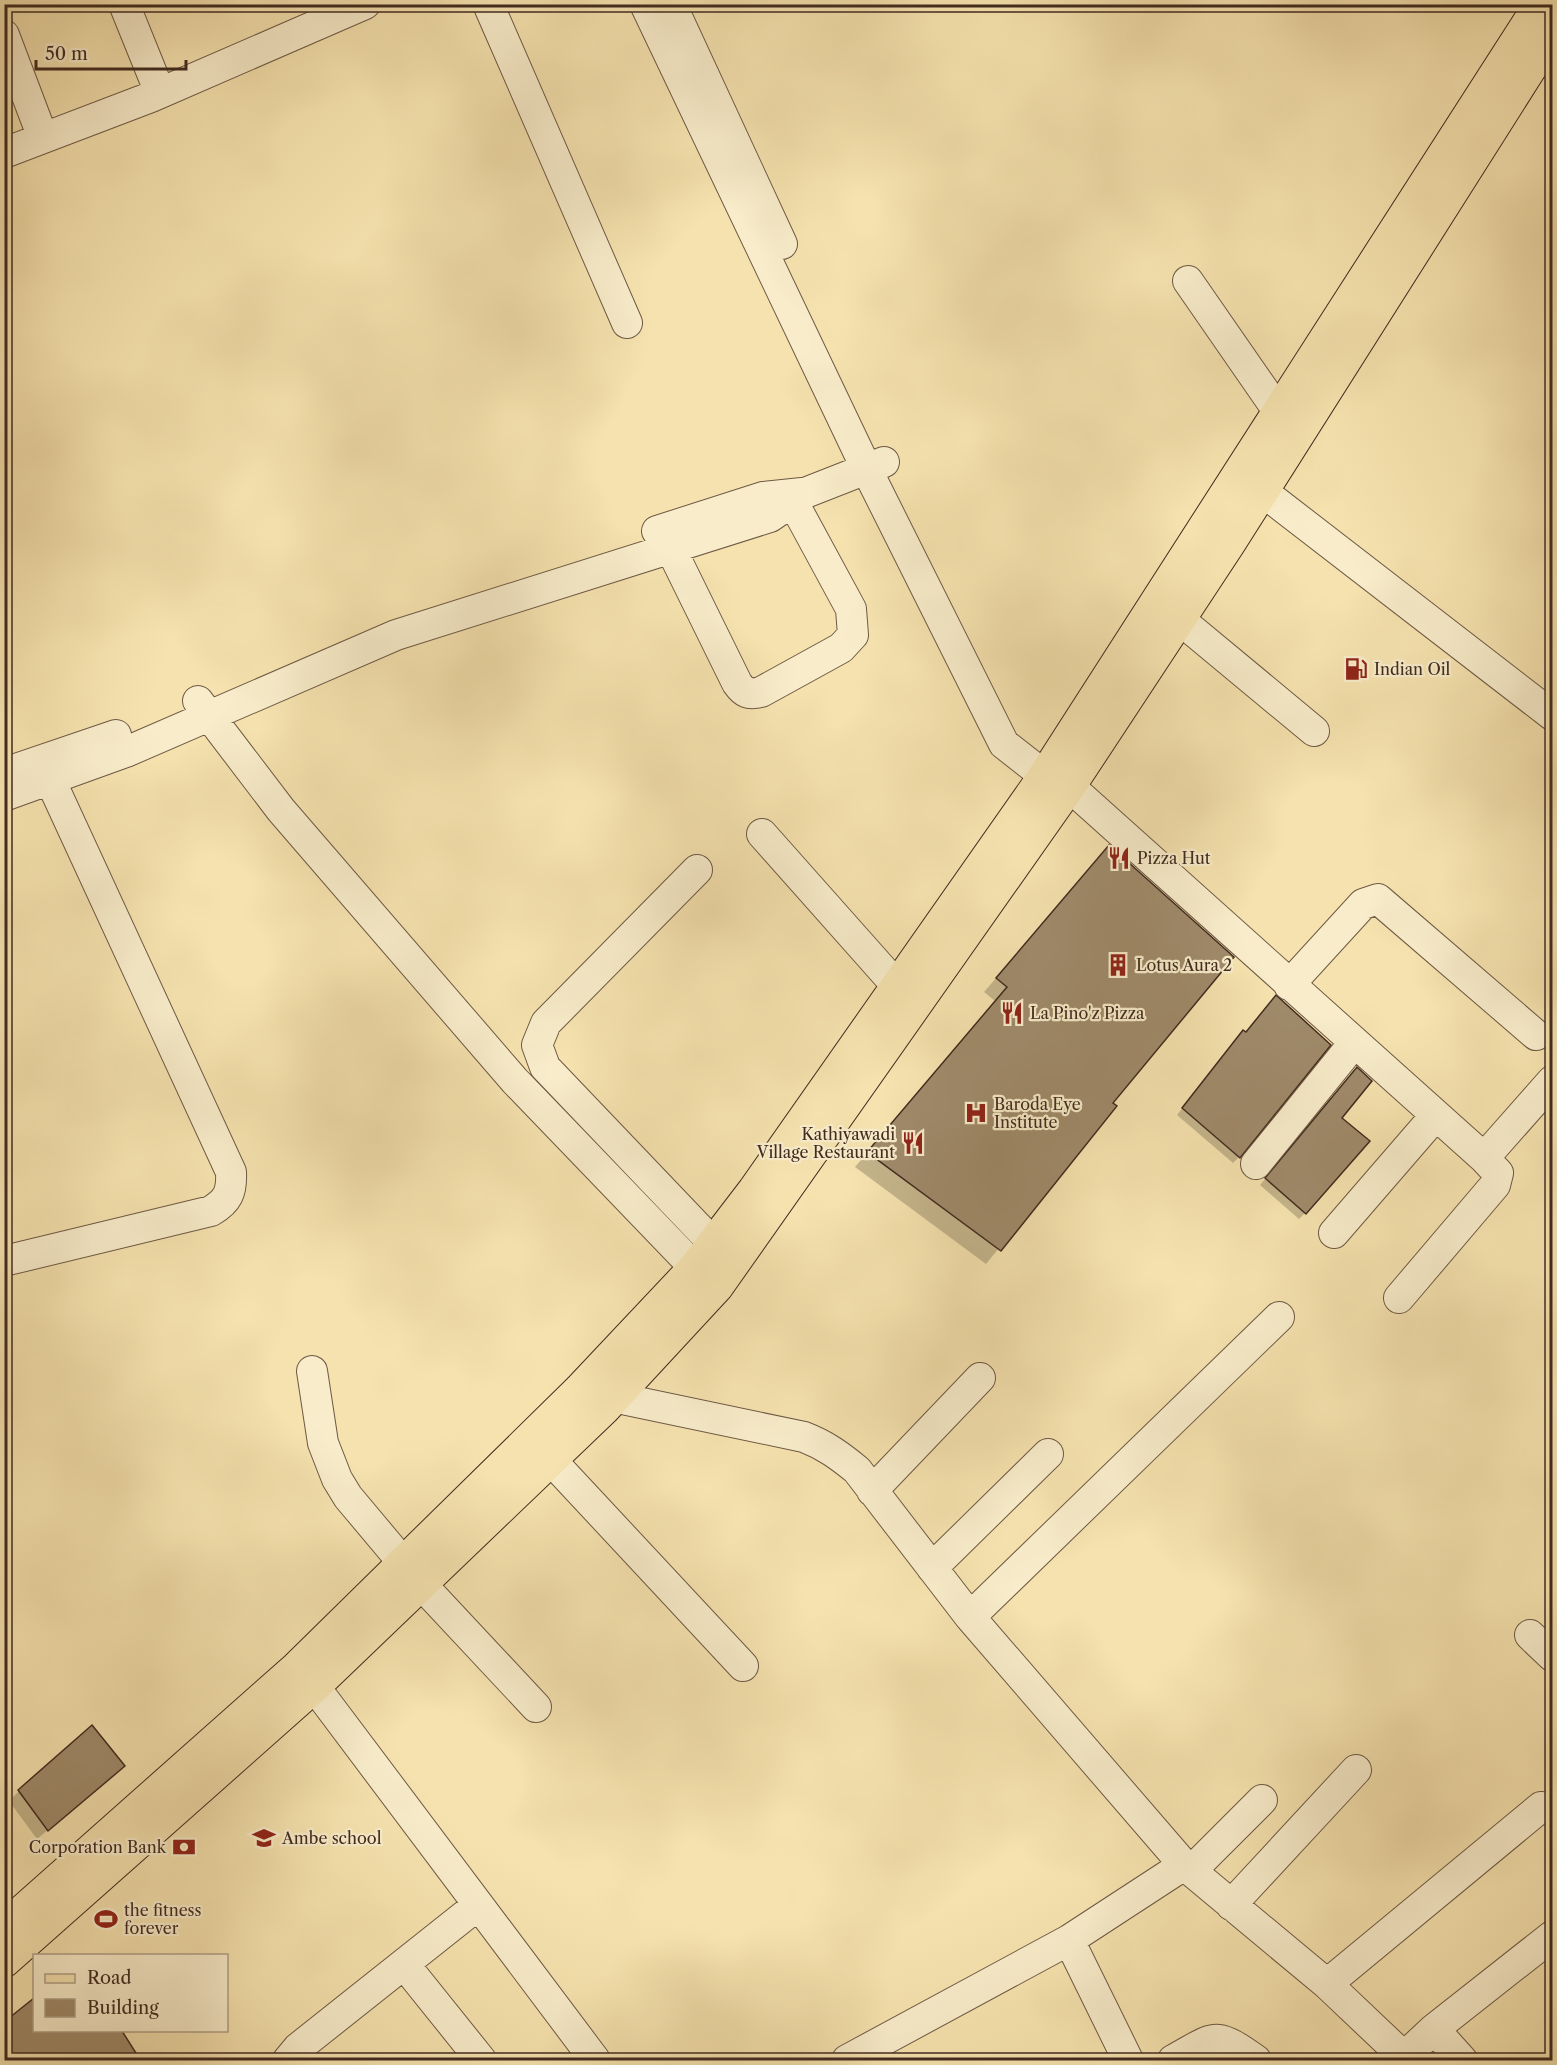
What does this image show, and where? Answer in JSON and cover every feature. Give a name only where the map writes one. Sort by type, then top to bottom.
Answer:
[{"type":"main road","points":[[412,1574],[550,1459],[613,1397],[717,1286],[1061,780],[1290,419],[1542,4]]},
{"type":"main road","points":[[4,1961],[412,1574],[704,1256],[754,1191],[897,986],[1061,780],[1179,619],[1262,491],[1290,419],[1552,33]]},
{"type":"main road","points":[[4,1928],[306,1677]]},
{"type":"street","points":[[124,4],[156,84]]},
{"type":"street","points":[[156,84],[314,4]]},
{"type":"street","points":[[4,153],[40,130],[364,4]]},
{"type":"street","points":[[488,4],[627,322]]},
{"type":"street","points":[[645,4],[876,466],[1020,738],[1061,780],[1498,1173],[1495,1185],[1399,1298]]},
{"type":"street","points":[[671,4],[876,466]]},
{"type":"street","points":[[1542,4],[1552,14]]},
{"type":"street","points":[[4,35],[40,130]]},
{"type":"street","points":[[4,134],[40,130]]},
{"type":"street","points":[[1188,281],[1290,419]]},
{"type":"street","points":[[4,796],[45,770],[118,735],[203,709],[396,635],[770,517],[799,497],[876,466]]},
{"type":"street","points":[[1262,491],[1552,715]]},
{"type":"street","points":[[203,709],[392,617],[764,497],[799,497]]},
{"type":"street","points":[[671,549],[737,683],[744,692],[751,694],[761,692],[841,648],[853,634],[851,609],[799,497]]},
{"type":"street","points":[[1179,619],[1314,731]]},
{"type":"street","points":[[203,709],[281,810],[515,1082],[704,1256]]},
{"type":"street","points":[[4,773],[45,770]]},
{"type":"street","points":[[4,1261],[211,1211],[228,1198],[232,1186],[231,1172],[45,770]]},
{"type":"street","points":[[762,834],[897,986]]},
{"type":"street","points":[[697,870],[546,1023],[537,1045],[545,1067],[704,1256]]},
{"type":"street","points":[[1289,985],[1364,904],[1378,899],[1536,1035]]},
{"type":"street","points":[[1256,1164],[1354,1043]]},
{"type":"street","points":[[1484,1158],[1552,1081]]},
{"type":"street","points":[[1334,1233],[1436,1115]]},
{"type":"street","points":[[970,1617],[1279,1317]]},
{"type":"street","points":[[312,1371],[323,1443],[337,1479],[348,1497],[412,1574],[536,1707]]},
{"type":"street","points":[[872,1491],[980,1378]]},
{"type":"street","points":[[613,1397],[804,1437],[822,1444],[857,1470],[970,1617],[1187,1868],[1327,1984],[1404,2057],[1434,2029],[1552,1936]]},
{"type":"street","points":[[932,1568],[1048,1454]]},
{"type":"street","points":[[550,1459],[742,1666]]},
{"type":"street","points":[[1530,1635],[1552,1656]]},
{"type":"street","points":[[306,1677],[595,2061]]},
{"type":"street","points":[[1231,1905],[1356,1770]]},
{"type":"street","points":[[847,2061],[1069,1941],[1187,1868],[1262,1800]]},
{"type":"street","points":[[1327,1984],[1541,1807]]},
{"type":"street","points":[[288,2061],[298,2048],[478,1905]]},
{"type":"street","points":[[1069,1941],[1128,2061]]},
{"type":"street","points":[[404,1964],[481,2061]]},
{"type":"street","points":[[1434,2029],[1462,2061]]},
{"type":"street","points":[[1173,2061],[1218,2038],[1227,2040],[1256,2061]]},
{"type":"building","points":[[1109,845],[1234,957],[1113,1103],[1117,1106],[1001,1251],[867,1152],[1007,987],[996,978]]},
{"type":"building","points":[[1276,995],[1331,1045],[1240,1158],[1182,1108],[1243,1030],[1246,1032]]},
{"type":"building","points":[[1357,1067],[1372,1081],[1342,1118],[1370,1141],[1306,1214],[1265,1178]]},
{"type":"building","points":[[92,1725],[125,1766],[48,1831],[18,1790]]},
{"type":"building","points":[[33,1999],[33,2032],[123,2032],[141,2061],[4,2061],[4,2022]]},
{"type":"place","name":"Indian Oil","points":[[1356,669]]},
{"type":"place","name":"Pizza Hut","points":[[1119,858]]},
{"type":"place","name":"Lotus Aura 2","points":[[1118,965]]},
{"type":"place","name":"La Pino'z Pizza","points":[[1012,1013]]},
{"type":"place","name":"Baroda Eye Institute","points":[[976,1113]]},
{"type":"place","name":"Kathiyawadi Village Restaurant","points":[[913,1143]]},
{"type":"place","name":"Ambe school","points":[[264,1838]]},
{"type":"place","name":"Corporation Bank","points":[[184,1847]]},
{"type":"place","name":"the fitness forever","points":[[106,1919]]}]
